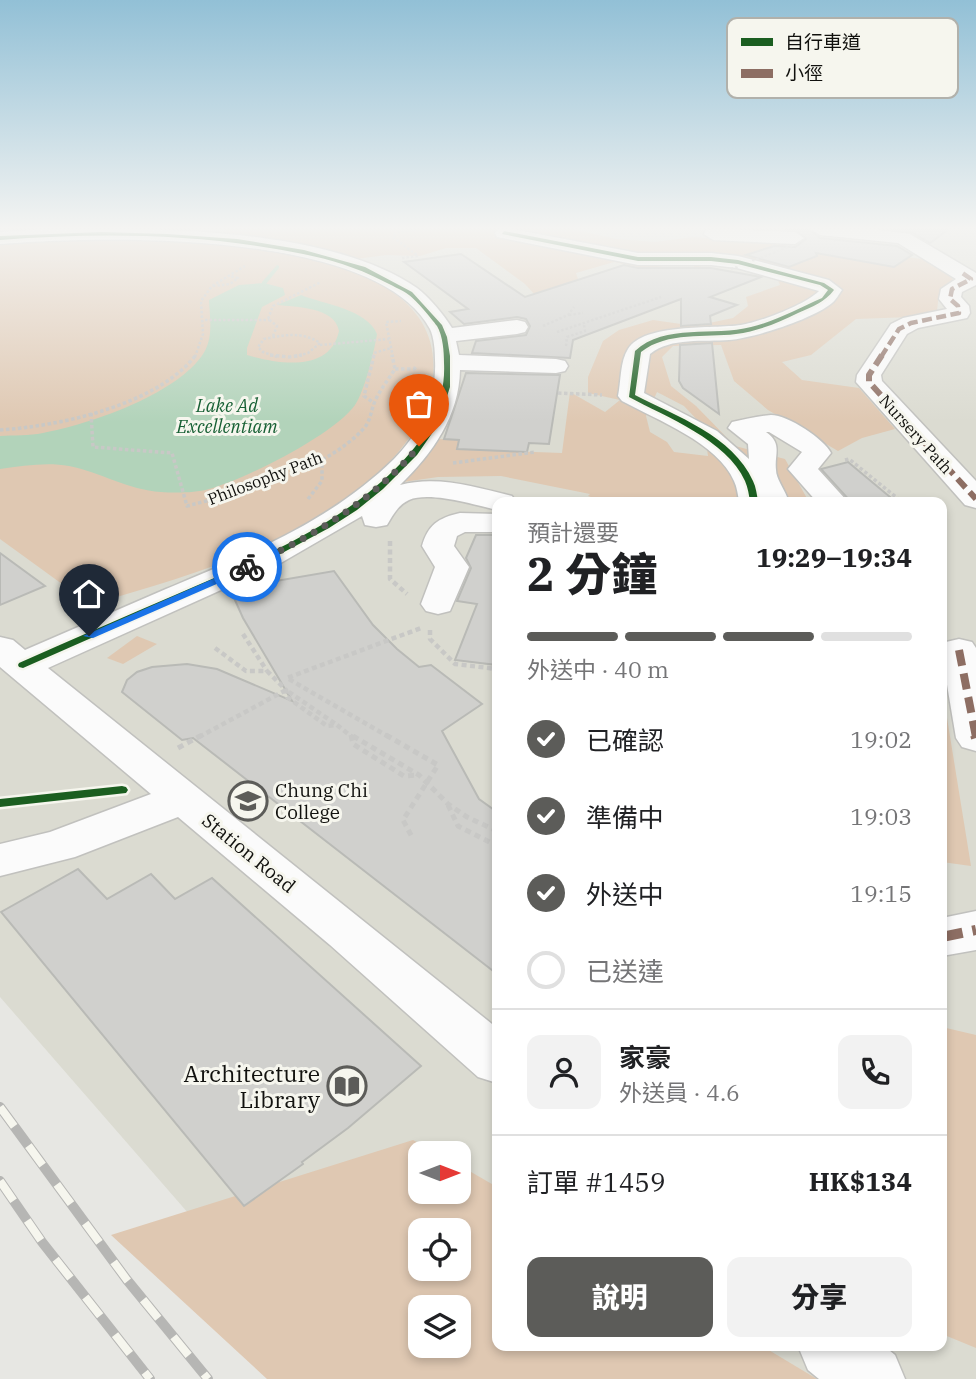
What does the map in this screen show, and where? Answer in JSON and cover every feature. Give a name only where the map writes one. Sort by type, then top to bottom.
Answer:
[{"type":"street","points":[[11,656],[262,560],[348,511],[406,463],[439,414],[448,384],[444,336],[430,312],[408,293]]},
{"type":"street","points":[[754,497],[754,491],[741,464],[720,445],[631,396],[638,351],[647,344],[667,338],[756,329],[824,299],[831,293]]},
{"type":"street","name":"Nursery Path","points":[[951,293],[950,299],[958,306],[959,313],[911,323],[899,329],[869,375],[869,382],[976,499]]},
{"type":"street","points":[[444,336],[527,329]]},
{"type":"street","points":[[448,362],[556,366]]},
{"type":"street","points":[[772,497],[761,470],[764,457],[761,441],[742,428],[769,423],[817,449],[817,453],[802,469],[828,497]]},
{"type":"street","points":[[262,560],[299,557],[344,544],[372,524],[380,509],[389,500],[409,492],[433,489],[492,500]]},
{"type":"street","points":[[426,611],[452,567],[438,546],[442,531],[460,522],[492,523]]},
{"type":"street","points":[[959,650],[976,738]]},
{"type":"street","name":"Station Road","points":[[11,656],[347,932],[492,1056]]},
{"type":"street","points":[[0,860],[59,846],[182,799]]},
{"type":"street","points":[[947,936],[976,930]]},
{"type":"street","points":[[838,1351],[871,1379]]},
{"type":"path","points":[[0,430],[42,426],[91,413],[169,381],[197,356],[207,320],[201,301],[207,293]]},
{"type":"path","points":[[272,337],[277,326],[268,318],[273,306],[297,293]]},
{"type":"path","points":[[557,332],[661,297]]},
{"type":"path","points":[[568,315],[574,307]]},
{"type":"path","points":[[527,329],[568,315],[583,313]]},
{"type":"path","points":[[207,320],[270,320]]},
{"type":"path","points":[[320,345],[316,338],[303,334],[272,337],[259,343],[260,351],[274,356],[296,356],[314,351],[320,345],[389,339]]},
{"type":"path","points":[[374,403],[364,396],[374,353],[391,348]]},
{"type":"path","points":[[557,393],[631,396]]},
{"type":"path","points":[[452,463],[535,452]]},
{"type":"path","points":[[849,459],[896,497]]},
{"type":"path","points":[[389,500],[395,504],[388,553],[390,579],[426,611],[430,623],[430,639],[436,648],[455,664],[492,668]]},
{"type":"path","points":[[412,836],[402,820],[429,783],[438,765],[287,678],[389,641],[426,611]]},
{"type":"path","points":[[243,634],[267,671],[286,690],[352,736],[353,744],[404,776],[419,775],[448,804],[458,826],[492,843]]},
{"type":"path","points":[[215,648],[246,671],[267,671]]},
{"type":"path","points":[[178,748],[286,690]]},
{"type":"path","points":[[448,804],[492,828]]},
{"type":"shaded area","name":"Chung Chi College","points":[[0,293],[976,293],[976,1379],[683,1379],[310,1353],[0,997]]},
{"type":"shaded area","points":[[0,293],[391,293],[407,304],[430,342],[430,393],[408,440],[371,479],[349,496],[326,512],[258,548],[211,567],[91,605],[0,539]]},
{"type":"shaded area","points":[[534,293],[567,293],[546,307]]},
{"type":"shaded area","points":[[756,293],[940,293],[937,310],[911,317],[856,319],[811,355],[782,362],[802,380],[859,388],[895,429],[862,438],[838,451],[768,410],[734,381],[721,345],[673,346],[662,357],[671,386],[696,406],[735,446],[785,459],[806,497],[591,497],[588,496],[590,494],[501,476],[438,477],[403,482],[420,465],[437,439],[459,440],[457,449],[562,453],[570,392],[605,412],[620,400],[588,393],[588,377],[603,341],[619,330],[653,320],[695,326],[733,318],[748,306],[746,297]],"holes":[[[657,392],[684,406],[704,427],[708,456],[674,452],[667,442],[650,432],[646,416]]]},
{"type":"shaded area","points":[[137,636],[157,644],[123,664],[107,658]]},
{"type":"shaded area","points":[[947,718],[971,866],[947,863]]},
{"type":"shaded area","points":[[947,1028],[976,1035],[976,1348],[947,1336]]},
{"type":"shaded area","points":[[408,1142],[408,1204],[471,1204],[471,1172],[492,1184],[492,1351],[770,1351],[817,1379],[267,1379],[111,1235]]},
{"type":"water","name":"Lake Ad Excellentiam","points":[[222,293],[285,293],[262,307],[247,348],[247,355],[273,361],[301,362],[325,354],[334,344],[339,331],[336,323],[323,313],[277,305],[301,295],[344,309],[364,319],[377,334],[369,371],[355,405],[329,429],[288,454],[225,484],[198,491],[149,491],[60,465],[0,469],[0,436],[38,434],[83,423],[151,396],[188,371],[201,357],[208,344],[209,300]]},
{"type":"building","points":[[447,293],[520,293],[525,297],[536,293],[719,293],[710,297],[737,305],[710,316],[711,324],[681,326],[681,299],[573,340],[570,358],[472,353],[476,341],[526,335],[530,326],[526,319],[517,317],[464,324],[450,312],[468,309]]},
{"type":"building","points":[[712,343],[719,414],[683,388],[679,381],[680,345]]},
{"type":"building","points":[[466,373],[560,375],[549,444],[529,443],[527,452],[457,449],[459,440],[444,439]]},
{"type":"building","points":[[848,462],[890,497],[846,497],[821,469]]},
{"type":"building","points":[[476,535],[492,535],[492,664],[455,660],[477,604],[457,601],[471,568],[466,558]]},
{"type":"building","points":[[0,553],[45,586],[0,605]]},
{"type":"building","points":[[334,571],[373,625],[397,649],[419,667],[431,665],[482,704],[442,731],[479,799],[492,808],[492,970],[193,738],[182,740],[122,692],[127,680],[137,672],[152,667],[187,664],[217,669],[292,701],[243,618],[230,589]]},
{"type":"building","points":[[78,869],[107,899],[151,874],[175,899],[212,878],[421,1066],[348,1128],[302,1162],[303,1164],[244,1206],[1,912]]},
{"type":"railway","points":[[0,1107],[127,1280],[208,1379]]},
{"type":"railway","points":[[0,1181],[42,1242],[150,1379]]},
{"type":"marked path","points":[[951,293],[950,299],[958,306],[959,313],[911,323],[899,329],[869,375],[869,382],[976,499]]},
{"type":"marked path","points":[[959,650],[976,738]]},
{"type":"marked path","points":[[947,936],[976,930]]},
{"type":"cycle path","points":[[23,665],[238,571],[297,542],[354,508],[404,465],[423,442],[438,415],[448,372],[440,326],[410,293]]},
{"type":"cycle path","points":[[753,497],[750,483],[740,466],[726,451],[687,425],[631,396],[638,351],[657,340],[670,337],[738,332],[760,327],[824,299],[828,293]]},
{"type":"cycle path","points":[[0,803],[122,790]]},
{"type":"way so far","points":[[247,567],[294,544],[348,511],[390,479],[419,446]]},
{"type":"place","name":"Chung Chi College","points":[[248,801]]},
{"type":"place","name":"Architecture Library","points":[[347,1086]]},
{"type":"route","points":[[89,636],[247,567]]}]
